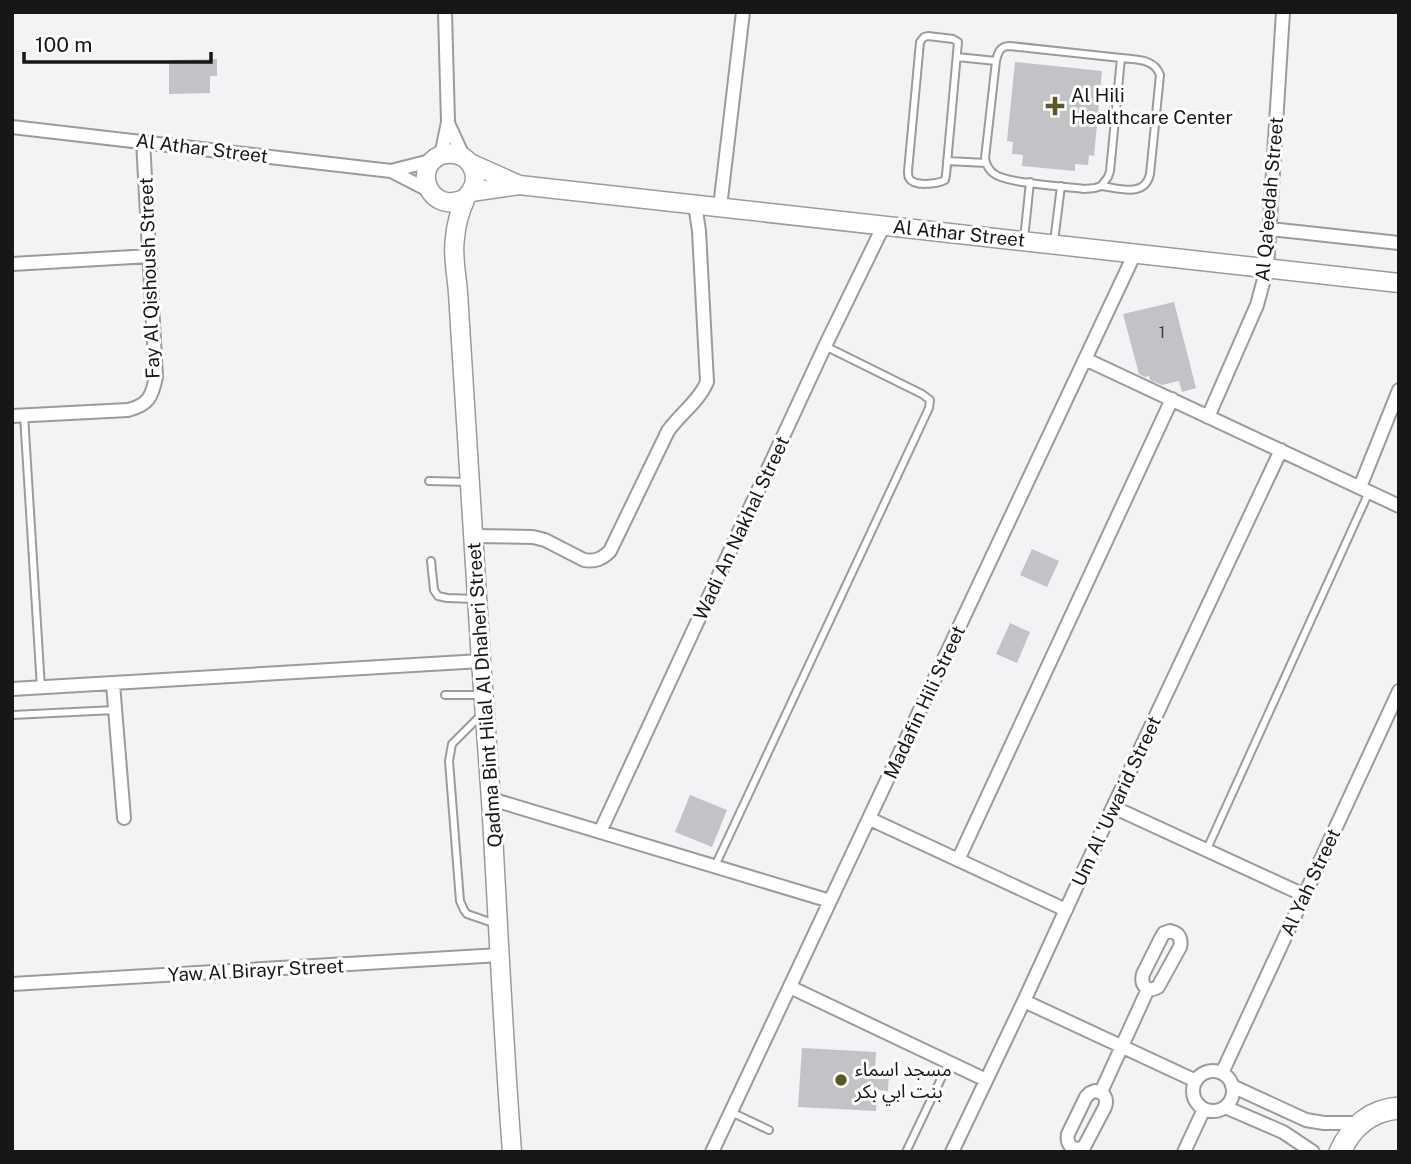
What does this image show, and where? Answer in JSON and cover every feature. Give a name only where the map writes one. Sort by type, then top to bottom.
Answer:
[{"type":"highway","points":[[1340,1152],[1346,1139],[1360,1123],[1376,1113],[1397,1107]]},
{"type":"street","points":[[445,12],[448,122],[437,158],[426,175],[426,184],[432,194],[443,202],[451,203],[468,195],[475,177],[448,122]]},
{"type":"street","points":[[720,207],[743,12]]},
{"type":"street","name":"Al Qa'eedah Street","points":[[1208,417],[1257,305],[1267,268],[1283,12]]},
{"type":"street","name":"Al Athar Street","points":[[12,127],[391,171],[432,194]]},
{"type":"street","name":"Fay Al Qishoush Street","points":[[18,415],[128,410],[140,407],[149,400],[156,377],[143,141]]},
{"type":"street","points":[[437,158],[449,154],[467,160]]},
{"type":"street","name":"Al Athar Street","points":[[391,171],[437,158]]},
{"type":"street","name":"Al Athar Street","points":[[467,160],[519,185]]},
{"type":"street","name":"Al Athar Street","points":[[468,195],[519,185],[1399,283]]},
{"type":"street","name":"Qadma Bint Hilal Al Dhaheri Street","points":[[432,194],[454,239]]},
{"type":"street","name":"Qadma Bint Hilal Al Dhaheri Street","points":[[468,195],[454,239],[512,1152]]},
{"type":"street","points":[[474,536],[533,537],[591,561],[598,560],[610,551],[668,431],[700,395],[707,382],[700,244],[695,204]]},
{"type":"street","name":"Wadi An Nakhal Street","points":[[600,832],[825,346],[884,225]]},
{"type":"street","points":[[1269,229],[1399,243]]},
{"type":"street","name":"Madafin Hili Street","points":[[712,1152],[1135,253]]},
{"type":"street","points":[[12,264],[150,256]]},
{"type":"street","points":[[1085,359],[1399,506]]},
{"type":"street","points":[[1364,490],[1399,390]]},
{"type":"street","points":[[958,860],[1172,400]]},
{"type":"street","name":"Um Al 'Uwarid Street","points":[[952,1152],[1281,450]]},
{"type":"street","points":[[12,690],[481,661]]},
{"type":"street","points":[[113,684],[124,818]]},
{"type":"street","name":"Al Yah Street","points":[[1222,1073],[1399,691]]},
{"type":"street","points":[[491,799],[830,901]]},
{"type":"street","points":[[1113,807],[1304,895]]},
{"type":"street","points":[[870,818],[1066,910]]},
{"type":"street","name":"Yaw Al Birayr Street","points":[[12,984],[499,955]]},
{"type":"street","points":[[790,987],[986,1080]]},
{"type":"street","points":[[1101,1092],[1148,989]]},
{"type":"street","points":[[1024,1001],[1195,1081]]},
{"type":"street","points":[[1207,1072],[1222,1073],[1232,1086],[1232,1097],[1225,1107],[1215,1111],[1204,1109],[1193,1097],[1195,1081],[1207,1072]]},
{"type":"street","points":[[1232,1086],[1306,1120],[1360,1123]]},
{"type":"street","points":[[1225,1107],[1283,1132],[1312,1152]]},
{"type":"street","points":[[1184,1152],[1204,1109]]},
{"type":"lane","points":[[928,36],[956,40],[958,43],[947,160],[945,180],[942,182],[918,183],[909,177],[921,39],[928,36]]},
{"type":"lane","points":[[1010,46],[1121,58],[1152,63],[1160,75],[1150,174],[1145,186],[1139,190],[1101,186],[1084,189],[1000,177],[993,173],[986,163],[986,153],[996,61],[1001,48],[1010,46]]},
{"type":"lane","points":[[957,57],[996,61]]},
{"type":"lane","points":[[1101,186],[1110,171],[1121,58]]},
{"type":"lane","points":[[947,160],[986,163]]},
{"type":"lane","points":[[1023,240],[1030,182]]},
{"type":"lane","points":[[1053,244],[1061,186]]},
{"type":"lane","points":[[715,866],[929,408],[930,400],[922,394],[825,346]]},
{"type":"lane","points":[[18,415],[41,688]]},
{"type":"lane","points":[[429,481],[471,482]]},
{"type":"lane","points":[[1207,849],[1364,490]]},
{"type":"lane","points":[[431,561],[434,590],[438,596],[478,599]]},
{"type":"lane","points":[[445,695],[484,703],[452,744],[449,761],[461,906],[467,914],[498,925]]},
{"type":"lane","points":[[12,715],[115,710]]},
{"type":"lane","points":[[906,1152],[949,1062]]},
{"type":"lane","points":[[731,1112],[769,1130]]},
{"type":"building","points":[[217,59],[217,76],[210,76],[210,93],[169,94],[169,60]]},
{"type":"building","name":"Al Hili Healthcare Center","points":[[1015,62],[1102,71],[1094,156],[1089,155],[1088,165],[1075,164],[1075,171],[1022,166],[1023,155],[1012,154],[1013,142],[1007,141]]},
{"type":"building","points":[[1174,302],[1196,388],[1182,392],[1179,381],[1162,385],[1150,380],[1149,376],[1139,374],[1123,314]]},
{"type":"building","points":[[1032,549],[1059,561],[1047,587],[1020,575]]},
{"type":"building","points":[[1010,623],[1030,632],[1017,663],[996,654]]},
{"type":"building","points":[[690,795],[727,810],[712,847],[675,832]]},
{"type":"building","points":[[802,1048],[876,1052],[875,1071],[889,1072],[888,1091],[877,1090],[876,1111],[798,1107]]},
{"type":"place","name":"Al Hili Healthcare Center","points":[[1055,106]]},
{"type":"place","name":"مسجد اسماء بنت ابي بكر","points":[[841,1080]]}]
